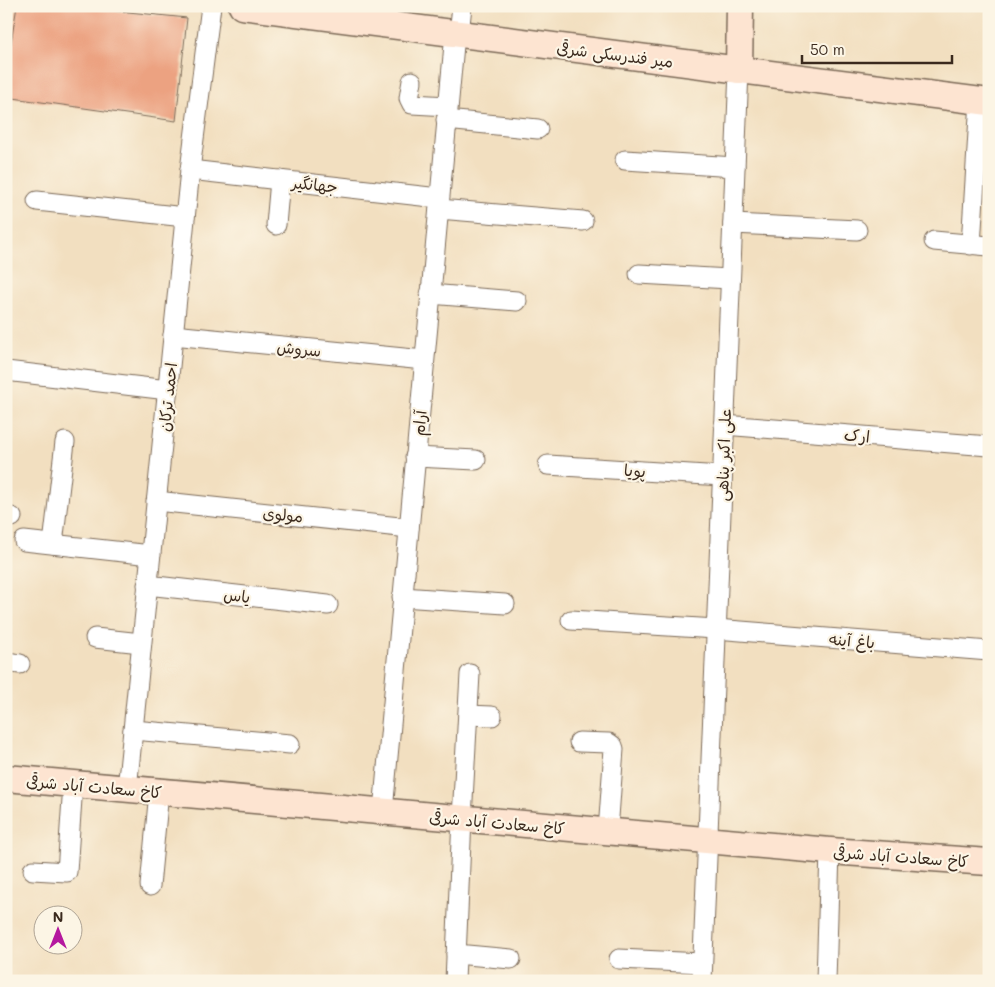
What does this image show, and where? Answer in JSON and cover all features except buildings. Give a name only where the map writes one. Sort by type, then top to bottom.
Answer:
[{"type":"street","name":"احمد ترکان","points":[[127,789],[190,170],[211,6]]},
{"type":"street","name":"میر فندرسکی شرقی","points":[[242,6],[330,12],[457,34],[984,101]]},
{"type":"street","name":"آرام","points":[[382,811],[447,113],[462,6]]},
{"type":"street","points":[[739,70],[740,6]]},
{"type":"street","name":"علی اکبر پناهی","points":[[702,972],[739,70]]},
{"type":"street","points":[[412,80],[409,98],[412,104],[447,113],[538,129]]},
{"type":"street","points":[[934,241],[980,246],[984,101]]},
{"type":"street","points":[[625,160],[735,167]]},
{"type":"street","name":"جهانگیر","points":[[190,170],[280,180],[583,221]]},
{"type":"street","points":[[276,225],[280,180]]},
{"type":"street","points":[[37,201],[185,218]]},
{"type":"street","points":[[733,224],[857,230]]},
{"type":"street","points":[[639,274],[730,279]]},
{"type":"street","points":[[430,294],[517,301]]},
{"type":"street","name":"سروش","points":[[173,335],[424,360]]},
{"type":"street","points":[[6,371],[168,390]]},
{"type":"street","name":"ارک","points":[[724,425],[989,446]]},
{"type":"street","points":[[53,544],[65,442]]},
{"type":"street","points":[[415,457],[476,460]]},
{"type":"street","name":"پویا","points":[[548,464],[722,476]]},
{"type":"street","name":"مولوی","points":[[156,501],[409,528]]},
{"type":"street","points":[[24,541],[151,555]]},
{"type":"street","name":"یاس","points":[[147,585],[328,605]]},
{"type":"street","points":[[402,597],[505,604]]},
{"type":"street","name":"باغ آینه","points":[[571,620],[716,629],[989,651]]},
{"type":"street","points":[[95,638],[142,643]]},
{"type":"street","points":[[455,981],[470,674]]},
{"type":"street","points":[[468,715],[492,716]]},
{"type":"street","points":[[133,730],[290,744]]},
{"type":"street","points":[[579,742],[609,743],[614,749],[608,831]]},
{"type":"street","name":"کاخ سعادت آباد شرقی","points":[[6,778],[830,851],[989,862]]},
{"type":"street","points":[[34,870],[66,872],[73,784]]},
{"type":"street","points":[[150,886],[159,792]]},
{"type":"street","points":[[826,981],[830,851]]},
{"type":"street","points":[[456,954],[511,959]]},
{"type":"street","points":[[619,959],[702,972]]}]
